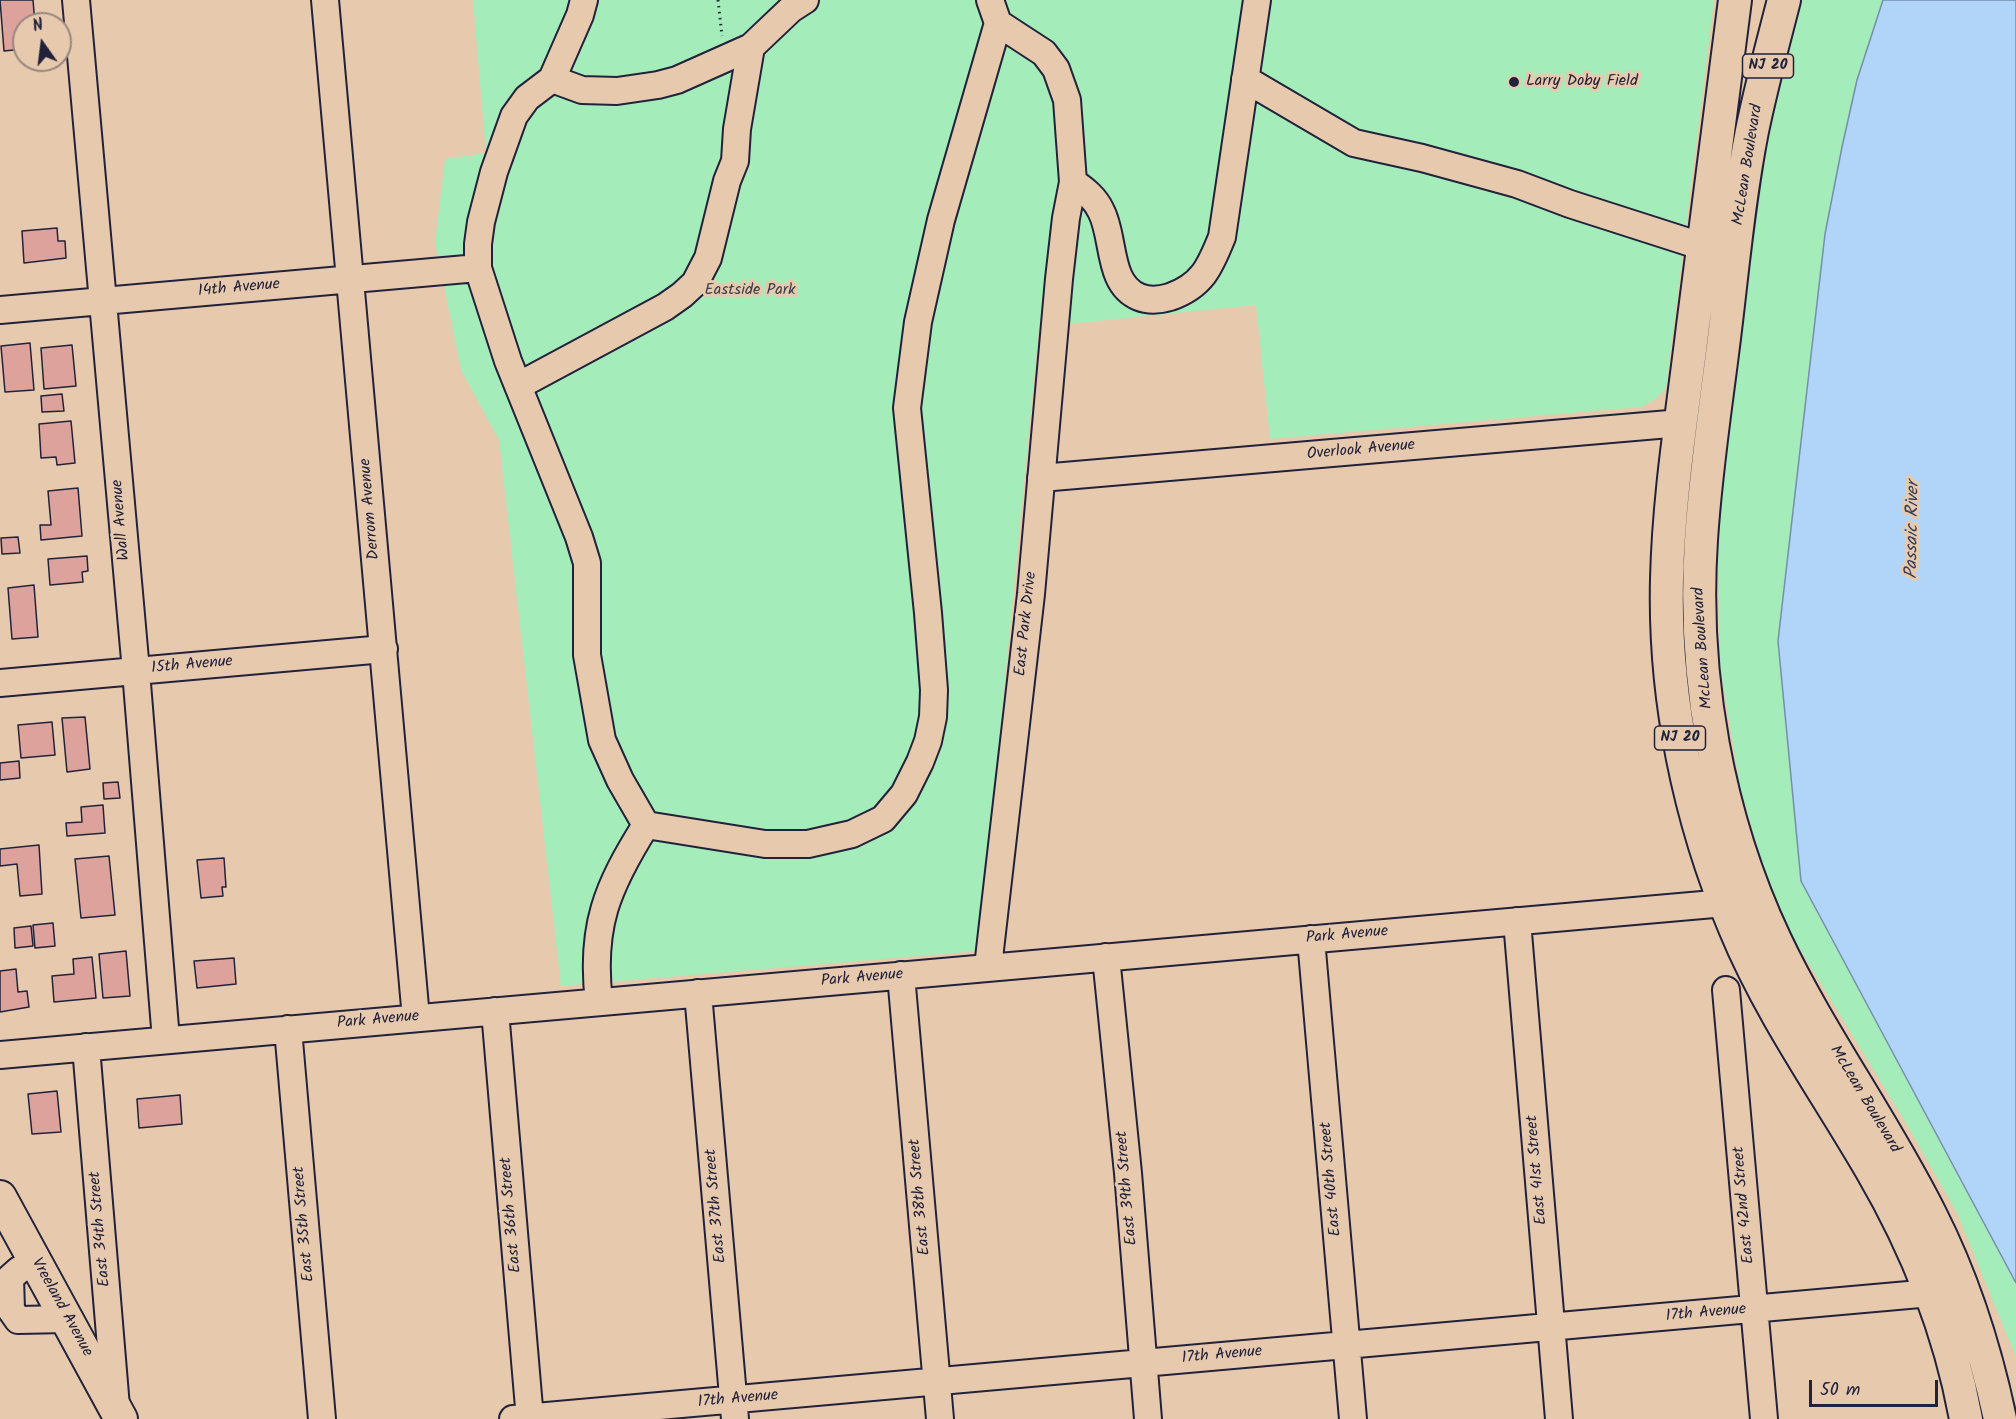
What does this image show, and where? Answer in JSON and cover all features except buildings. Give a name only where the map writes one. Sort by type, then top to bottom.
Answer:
[{"type":"main road","name":"McLean Boulevard","points":[[1735,0],[1681,423],[1668,550],[1667,615],[1670,676],[1676,717],[1692,796],[1725,903],[1767,996],[1873,1173],[1920,1265],[1954,1365],[1966,1419]]},
{"type":"main road","points":[[1752,131],[1767,0]]},
{"type":"main road","name":"McLean Boulevard","points":[[1784,0],[1752,131],[1701,538],[1699,602],[1702,665],[1712,739],[1731,820],[1762,910],[1803,995],[1893,1146],[1935,1225],[1957,1273],[1978,1334],[2000,1419]]},
{"type":"main road","name":"Vreeland Avenue","points":[[0,1197],[119,1414]]},
{"type":"street","name":"Wall Avenue","points":[[76,0],[136,671],[166,1040]]},
{"type":"street","name":"Derrom Avenue","points":[[326,0],[416,1018]]},
{"type":"street","points":[[584,0],[580,15],[552,79],[527,98],[514,116],[494,172],[481,222],[478,268],[535,432],[579,537],[586,563],[586,655],[602,740],[620,780],[646,825]]},
{"type":"street","points":[[552,79],[582,90],[617,91],[677,80],[740,52],[805,0]]},
{"type":"street","points":[[1073,182],[1090,195],[1103,214],[1115,266],[1127,291],[1153,300],[1166,298],[1185,292],[1203,277],[1222,237],[1257,0]]},
{"type":"street","points":[[646,825],[765,844],[808,844],[852,834],[883,819],[904,795],[920,762],[928,741],[933,717],[934,690],[907,408],[918,322],[941,220],[994,12]]},
{"type":"street","name":"East Park Drive","points":[[988,967],[1030,594],[1059,279],[1073,182],[1067,100],[1056,69],[1044,53],[994,12]]},
{"type":"street","points":[[518,386],[665,307],[682,296],[695,283],[708,258],[727,181],[735,161],[740,52]]},
{"type":"street","points":[[1245,79],[1354,143],[1422,158],[1518,184],[1570,204],[1704,247]]},
{"type":"street","name":"14th Avenue","points":[[0,310],[478,268]]},
{"type":"street","name":"Overlook Avenue","points":[[1041,478],[1681,423]]},
{"type":"street","name":"15th Avenue","points":[[0,683],[384,650]]},
{"type":"street","points":[[599,1002],[596,977],[603,910],[617,874],[646,825]]},
{"type":"street","name":"Park Avenue","points":[[0,1055],[1725,903]]},
{"type":"street","name":"East 41st Street","points":[[1517,921],[1559,1419]]},
{"type":"street","name":"East 40th Street","points":[[1311,939],[1353,1419]]},
{"type":"street","name":"East 39th Street","points":[[1106,957],[1148,1419]]},
{"type":"street","name":"East 38th Street","points":[[901,975],[940,1419]]},
{"type":"street","name":"East 42nd Street","points":[[1726,990],[1764,1419]]},
{"type":"street","name":"East 37th Street","points":[[698,993],[735,1410]]},
{"type":"street","name":"East 36th Street","points":[[495,1011],[524,1418]]},
{"type":"street","name":"East 35th Street","points":[[288,1029],[322,1419]]},
{"type":"street","name":"East 34th Street","points":[[86,1047],[119,1414]]},
{"type":"street","points":[[35,1261],[10,1278],[11,1310],[18,1320],[67,1319]]},
{"type":"street","name":"17th Avenue","points":[[524,1418],[735,1410],[937,1382],[1931,1293]]},
{"type":"path","points":[[718,0],[722,34],[728,45],[740,52]]},
{"type":"green space","name":"Eastside Park","points":[[473,0],[1714,0],[1666,388],[1656,399],[1641,407],[1270,439],[1256,305],[1039,327],[979,951],[561,986],[499,440],[461,370],[435,242],[445,159],[486,153]]},
{"type":"green space","points":[[1797,0],[1883,0],[1857,80],[1825,234],[1778,641],[1801,881],[2016,1283],[2016,1357],[1957,1213],[1906,1123],[1787,928],[1760,856],[1740,787],[1719,659],[1718,541],[1729,381],[1776,67]]},
{"type":"water","name":"Passaic River","points":[[1883,0],[2016,0],[2016,1283],[1801,881],[1778,641],[1825,234],[1857,80]]},
{"type":"place","name":"Larry Doby Field","points":[[1514,82]]}]
